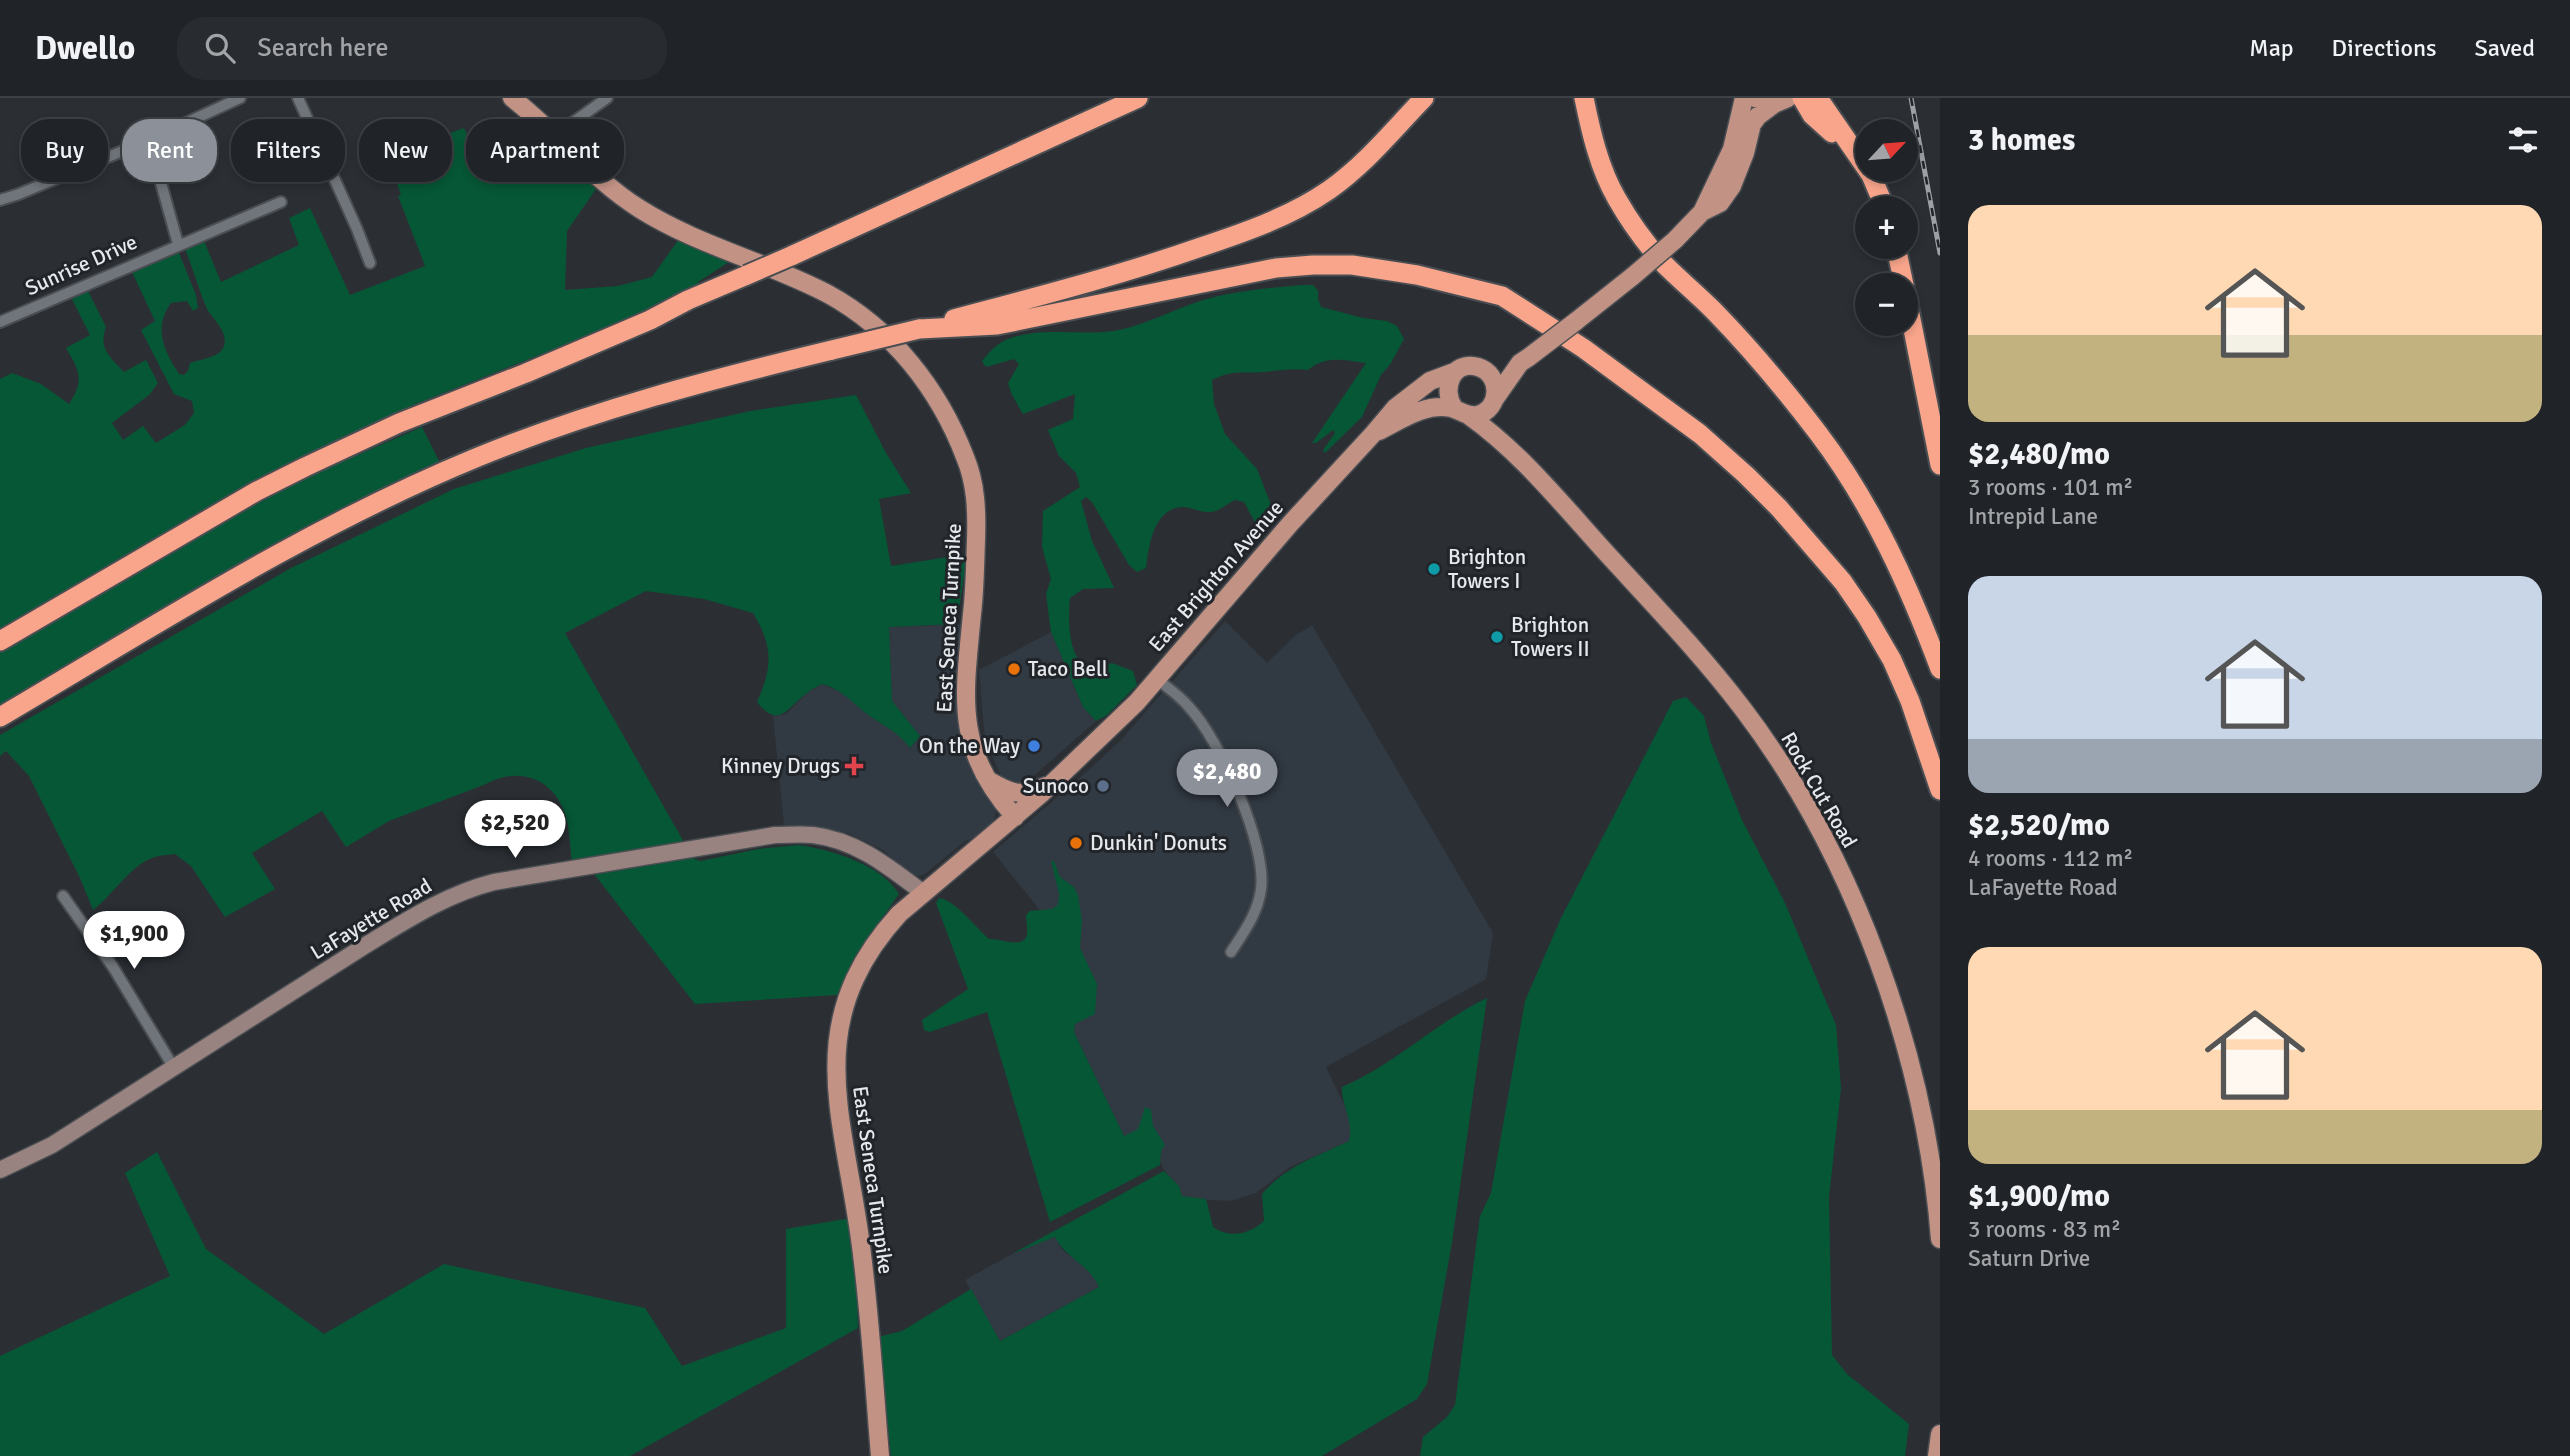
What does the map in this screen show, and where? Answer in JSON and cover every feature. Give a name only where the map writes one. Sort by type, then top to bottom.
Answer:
[{"type":"highway","points":[[1031,146],[1120,98]]},
{"type":"highway","points":[[0,641],[257,491],[305,467],[399,423],[650,320],[688,300],[1138,98]]},
{"type":"highway","points":[[0,717],[293,547],[479,457],[628,404],[710,380],[919,329],[1144,267],[1275,219],[1326,191],[1352,172],[1424,98]]},
{"type":"highway","points":[[1584,98],[1602,164],[1616,197],[1642,237],[1664,264],[1714,311],[1818,434],[1873,518],[1894,558],[1940,669]]},
{"type":"highway","points":[[1802,98],[1812,116],[1848,143]]},
{"type":"highway","points":[[1818,98],[1871,175],[1880,196]]},
{"type":"highway","points":[[919,329],[997,325],[1276,268],[1313,265],[1352,265],[1418,275],[1502,296],[1583,348],[1700,434],[1779,508],[1843,582],[1892,660],[1910,701],[1940,790]]},
{"type":"highway","points":[[1914,336],[1940,465]]},
{"type":"main road","name":"East Seneca Turnpike","points":[[512,98],[535,119]]},
{"type":"main road","points":[[1737,98],[1740,120]]},
{"type":"main road","points":[[1702,212],[1728,159],[1744,98]]},
{"type":"main road","points":[[1755,98],[1781,101]]},
{"type":"main road","points":[[1461,412],[1450,402],[1447,387],[1454,372],[1469,366],[1486,370],[1502,369],[1524,360],[1633,276],[1675,240],[1702,212],[1720,203],[1732,186],[1745,153],[1752,124],[1758,116],[1781,101]]},
{"type":"main road","name":"East Seneca Turnpike","points":[[605,182],[657,219],[841,302],[889,339],[918,370],[955,434],[972,475],[977,508],[975,570],[965,687],[967,726],[986,779],[996,797],[1015,817],[922,892],[884,930],[854,980],[836,1044],[838,1112],[865,1279],[880,1456]]},
{"type":"main road","points":[[1373,434],[1423,410],[1440,407],[1461,412],[1484,412],[1524,360]]},
{"type":"main road","points":[[1486,370],[1495,384],[1493,402]]},
{"type":"main road","name":"East Brighton Avenue","points":[[1015,817],[1137,702],[1290,524],[1395,408],[1430,381],[1454,372]]},
{"type":"main road","name":"Rock Cut Road","points":[[1493,402],[1507,445]]},
{"type":"main road","name":"Rock Cut Road","points":[[1461,412],[1507,445],[1691,644],[1751,720],[1816,825],[1855,905],[1898,1019],[1927,1138],[1940,1239]]},
{"type":"main road","points":[[986,779],[1007,792],[1016,794],[1027,794],[1052,784]]},
{"type":"main road","points":[[1937,1456],[1940,1434]]},
{"type":"street","points":[[194,119],[240,98]]},
{"type":"street","points":[[298,98],[358,229],[370,263]]},
{"type":"street","points":[[578,119],[607,98]]},
{"type":"street","points":[[0,200],[122,151]]},
{"type":"street","points":[[161,182],[178,244]]},
{"type":"street","name":"Sunrise Drive","points":[[0,322],[281,202]]},
{"type":"street","points":[[1157,679],[1191,708],[1206,729],[1227,769],[1257,846],[1262,876],[1258,903],[1231,952]]},
{"type":"street","name":"LaFayette Road","points":[[0,1170],[52,1145],[416,914],[467,889],[494,882],[775,835],[813,835],[862,850],[922,892]]},
{"type":"street","points":[[63,896],[113,967],[174,1068]]},
{"type":"shaded area","points":[[1225,621],[1267,663],[1296,635],[1312,625],[1493,933],[1486,979],[1326,1067],[1349,1115],[1352,1129],[1349,1141],[1290,1167],[1256,1193],[1230,1201],[1182,1196],[1179,1186],[1164,1170],[1159,1159],[1124,1136],[1074,1032],[1075,1024],[1039,909],[993,852],[1121,740]]},
{"type":"shaded area","points":[[965,624],[960,651],[991,799],[996,811],[993,824],[979,836],[965,841],[919,876],[911,875],[883,850],[850,834],[817,826],[784,825],[773,716],[786,714],[808,692],[822,684],[847,695],[865,712],[902,736],[910,748],[920,736],[892,701],[889,627]]},
{"type":"shaded area","points":[[1051,632],[1083,707],[1096,721],[1028,781],[1014,785],[1001,776],[985,740],[979,670]]},
{"type":"shaded area","points":[[1056,1236],[1061,1249],[1091,1271],[1099,1287],[1000,1341],[965,1280],[1012,1254]]},
{"type":"green space","points":[[464,128],[466,182],[594,182],[598,186],[567,231],[565,290],[618,286],[652,277],[679,239],[732,260],[698,282],[700,291],[413,405],[304,457],[0,630],[0,379],[12,373],[41,384],[69,404],[79,382],[77,369],[66,348],[90,335],[72,299],[88,291],[106,327],[104,347],[124,372],[146,360],[158,383],[149,395],[112,423],[123,440],[143,426],[156,443],[185,425],[194,413],[192,401],[174,394],[141,330],[155,321],[132,272],[179,253],[196,295],[198,308],[193,311],[187,301],[171,303],[162,330],[169,357],[179,374],[184,375],[190,363],[219,353],[225,340],[222,330],[206,307],[185,249],[204,241],[221,282],[299,245],[289,218],[310,208],[350,295],[425,266],[398,196],[401,195],[396,182],[452,182],[452,132]]},
{"type":"green space","points":[[1313,285],[1318,291],[1321,307],[1387,321],[1397,326],[1404,339],[1381,375],[1362,417],[1325,453],[1323,450],[1335,433],[1333,430],[1316,443],[1312,443],[1366,363],[1328,360],[1308,370],[1232,373],[1212,380],[1214,404],[1225,434],[1257,469],[1273,510],[1258,528],[1244,502],[1235,500],[1210,512],[1186,507],[1173,509],[1159,521],[1151,539],[1146,568],[1137,572],[1129,565],[1092,502],[1086,497],[1081,501],[1092,541],[1114,588],[1083,589],[1070,598],[1069,618],[1074,650],[1084,667],[1093,672],[1112,663],[1133,671],[1137,685],[1107,715],[1096,721],[1083,707],[1051,632],[1046,594],[1051,579],[1042,547],[1043,511],[1080,487],[1076,473],[1059,456],[1048,430],[1073,419],[1075,394],[1023,414],[1008,383],[1019,364],[1014,359],[986,367],[982,361],[1002,342],[1024,334],[1119,330],[1212,298],[1251,290]]},
{"type":"green space","points":[[856,395],[886,453],[911,493],[879,499],[891,566],[967,554],[957,624],[889,627],[892,701],[920,736],[910,748],[899,736],[844,695],[822,684],[783,713],[771,714],[765,710],[757,702],[768,667],[767,646],[753,613],[704,599],[646,591],[565,633],[685,844],[572,863],[568,826],[560,802],[543,784],[522,776],[511,776],[389,821],[346,847],[322,811],[252,853],[275,889],[225,917],[191,866],[175,854],[158,856],[144,862],[93,910],[29,776],[6,751],[0,756],[0,735],[291,568],[454,489],[586,448],[750,411]]},
{"type":"green space","points":[[422,427],[443,469],[0,707],[0,652],[236,515],[314,474]]},
{"type":"green space","points":[[1686,697],[1704,716],[1711,743],[1742,820],[1785,903],[1836,1025],[1841,1088],[1829,1197],[1832,1355],[1847,1374],[1909,1424],[1905,1456],[1420,1456],[1423,1437],[1447,1417],[1455,1405],[1480,1216],[1491,1193],[1525,1001],[1561,918],[1673,701]]},
{"type":"green space","points":[[799,845],[854,860],[880,874],[899,894],[855,956],[837,995],[695,1004],[591,870],[687,856],[700,861],[758,849]]},
{"type":"green space","points":[[1051,861],[1054,861],[1060,877],[1074,887],[1078,895],[1082,921],[1080,948],[1097,984],[1095,1014],[1075,1024],[1074,1032],[1124,1136],[1138,1129],[1145,1107],[1151,1110],[1153,1126],[1165,1145],[1161,1151],[1160,1165],[1050,1222],[987,1012],[930,1032],[924,1030],[922,1020],[968,989],[936,903],[939,898],[951,903],[989,939],[1022,941],[1027,934],[1026,915],[1030,911],[1052,909],[1058,905],[1059,894]]},
{"type":"green space","points":[[1487,998],[1452,1242],[1427,1384],[1417,1399],[1322,1456],[891,1456],[879,1338],[902,1331],[971,1289],[1000,1341],[1099,1287],[1089,1272],[1065,1251],[1055,1237],[1012,1254],[1164,1171],[1179,1186],[1182,1196],[1206,1199],[1213,1227],[1219,1231],[1233,1234],[1253,1229],[1264,1221],[1262,1194],[1272,1184],[1302,1163],[1349,1141],[1350,1127],[1342,1087],[1379,1067],[1450,1019]]},
{"type":"green space","points":[[157,1152],[206,1249],[324,1334],[444,1264],[645,1308],[682,1366],[786,1328],[786,1229],[851,1218],[858,1328],[630,1456],[0,1456],[0,1356],[170,1276],[125,1173]]},
{"type":"railway","points":[[1911,98],[1940,253]]},
{"type":"place","name":"Brighton Towers I","points":[[1434,569]]},
{"type":"place","name":"Brighton Towers II","points":[[1497,637]]},
{"type":"place","name":"Taco Bell","points":[[1014,669]]},
{"type":"place","name":"On the Way","points":[[1034,746]]},
{"type":"place","name":"Kinney Drugs","points":[[854,766]]},
{"type":"place","name":"Sunoco","points":[[1103,786]]},
{"type":"place","name":"Dunkin' Donuts","points":[[1076,843]]}]
